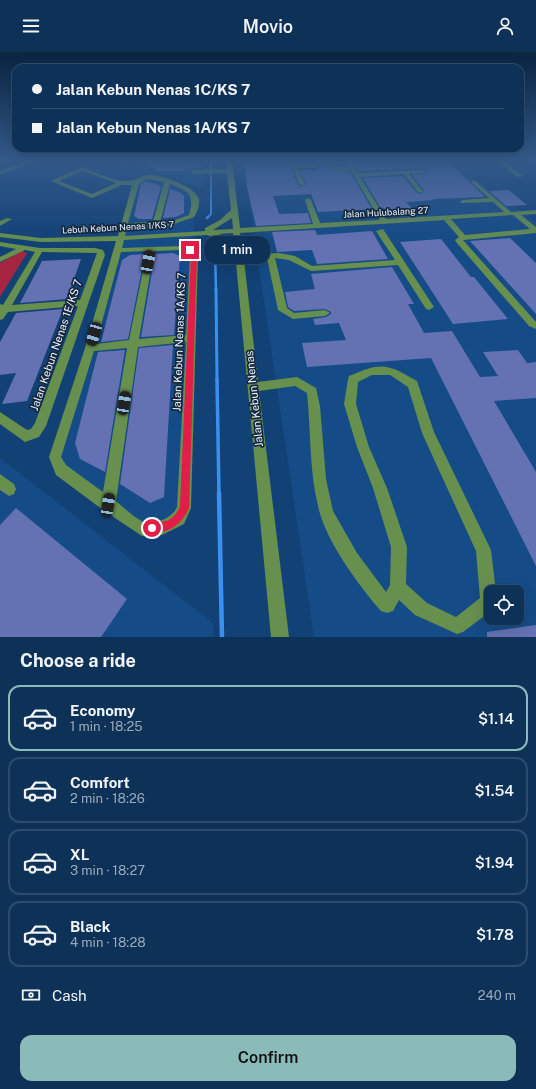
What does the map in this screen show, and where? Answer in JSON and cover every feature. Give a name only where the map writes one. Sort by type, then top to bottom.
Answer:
[{"type":"street","points":[[70,187],[92,196],[111,187]]},
{"type":"street","points":[[135,187],[122,238],[90,348],[55,457],[57,465],[61,470],[108,505],[133,344],[151,249]]},
{"type":"street","points":[[156,224],[165,187]]},
{"type":"street","points":[[125,225],[174,223],[186,220],[192,216],[196,202],[195,197],[185,187]]},
{"type":"street","name":"Jalan Kebun Nenas","points":[[232,187],[280,637]]},
{"type":"street","points":[[364,187],[384,221]]},
{"type":"street","points":[[417,187],[420,191]]},
{"type":"street","points":[[480,187],[512,214],[535,230],[535,232]]},
{"type":"street","points":[[308,200],[317,225]]},
{"type":"street","points":[[462,202],[495,200]]},
{"type":"street","points":[[207,232],[231,216],[234,210]]},
{"type":"street","name":"Jalan Hulubalang 27","points":[[237,230],[536,212]]},
{"type":"street","points":[[446,218],[463,237]]},
{"type":"street","points":[[0,224],[9,219]]},
{"type":"street","name":"Lebuh Kebun Nenas 1/KS 7","points":[[0,235],[41,240],[122,238],[237,230]]},
{"type":"street","points":[[380,231],[429,307]]},
{"type":"street","points":[[207,232],[218,236],[239,254],[279,255],[292,258],[311,269],[400,262]]},
{"type":"street","points":[[463,237],[535,232]]},
{"type":"street","points":[[463,237],[460,240],[532,324],[536,326]]},
{"type":"street","points":[[0,244],[40,250],[1,311]]},
{"type":"street","points":[[0,260],[25,247]]},
{"type":"street","name":"Jalan Kebun Nenas 1A/KS 7","points":[[108,505],[142,529],[162,528],[178,519],[184,508],[191,338],[194,254],[190,250],[181,248],[118,250]]},
{"type":"street","name":"Jalan Kebun Nenas 1E/KS 7","points":[[0,417],[25,436],[35,433],[40,426],[101,255],[100,252],[95,250],[40,250]]},
{"type":"street","points":[[270,255],[283,310],[287,314],[293,316],[325,313]]},
{"type":"street","points":[[1,311],[83,303]]},
{"type":"street","points":[[90,348],[191,338]]},
{"type":"street","points":[[253,387],[297,381],[312,391],[316,412],[318,461],[325,510],[342,544],[366,582],[386,605],[398,587],[399,547],[380,488],[363,447],[350,404],[353,378],[371,371],[392,371],[413,384],[428,433],[483,550],[489,602],[457,626],[421,609],[398,587]]},
{"type":"shaded area","points":[[136,187],[181,187],[186,189],[195,201],[180,508],[162,524],[143,524],[62,466],[58,458]]},
{"type":"shaded area","points":[[247,187],[486,187],[536,221],[536,637],[314,637]]},
{"type":"shaded area","points":[[22,251],[27,253],[0,297],[0,263]]},
{"type":"shaded area","points":[[0,458],[213,623],[213,637],[0,637]]},
{"type":"building","points":[[140,187],[161,187],[152,219],[139,219],[134,216]]},
{"type":"building","points":[[247,187],[359,187],[372,209],[318,212],[311,194],[273,196],[279,214],[308,213],[311,223],[256,226]]},
{"type":"building","points":[[368,187],[412,187],[417,193],[421,194],[424,190],[422,187],[475,187],[485,197],[432,199],[434,200],[406,202],[414,211],[407,211],[411,216],[390,217],[384,208],[381,209]]},
{"type":"building","points":[[170,189],[181,193],[184,196],[184,213],[176,217],[163,218]]},
{"type":"building","points":[[509,190],[527,205],[506,206],[489,191]]},
{"type":"building","points":[[315,230],[317,235],[372,231],[388,259],[317,264],[312,250],[277,252],[272,232]]},
{"type":"building","points":[[510,238],[536,263],[536,314],[470,241]]},
{"type":"building","points":[[441,239],[471,277],[474,277],[508,319],[453,324],[400,242]]},
{"type":"building","points":[[173,253],[180,256],[174,335],[141,337],[155,254]]},
{"type":"building","points":[[145,254],[128,339],[101,342],[122,260],[130,255]]},
{"type":"building","points":[[81,259],[67,299],[20,303],[42,261]]},
{"type":"building","points":[[392,267],[414,304],[408,304],[424,333],[452,331],[480,377],[498,376],[483,352],[518,350],[527,363],[536,362],[536,398],[494,401],[536,472],[536,566],[431,358],[307,367],[302,343],[346,340],[339,323],[315,325],[313,319],[326,317],[331,314],[331,312],[325,309],[294,311],[288,307],[285,292],[315,289],[311,274]]},
{"type":"building","points":[[63,309],[27,401],[2,404],[16,373],[0,375],[0,342],[16,313]]},
{"type":"building","points":[[173,345],[164,497],[150,503],[120,484],[139,348]]},
{"type":"building","points":[[125,350],[105,472],[80,459],[75,443],[98,352]]},
{"type":"building","points":[[16,508],[127,599],[101,637],[0,637],[0,525]]},
{"type":"building","points":[[536,625],[536,637],[487,637],[487,632]]},
{"type":"waterway","points":[[207,218],[211,214],[211,187]]},
{"type":"waterway","points":[[209,243],[215,250],[216,290]]},
{"type":"waterway","points":[[216,289],[217,380]]},
{"type":"waterway","points":[[217,379],[219,494]]},
{"type":"waterway","points":[[219,493],[222,637]]},
{"type":"route","points":[[152,528],[162,528],[178,519],[184,508],[194,254],[190,250]]}]
